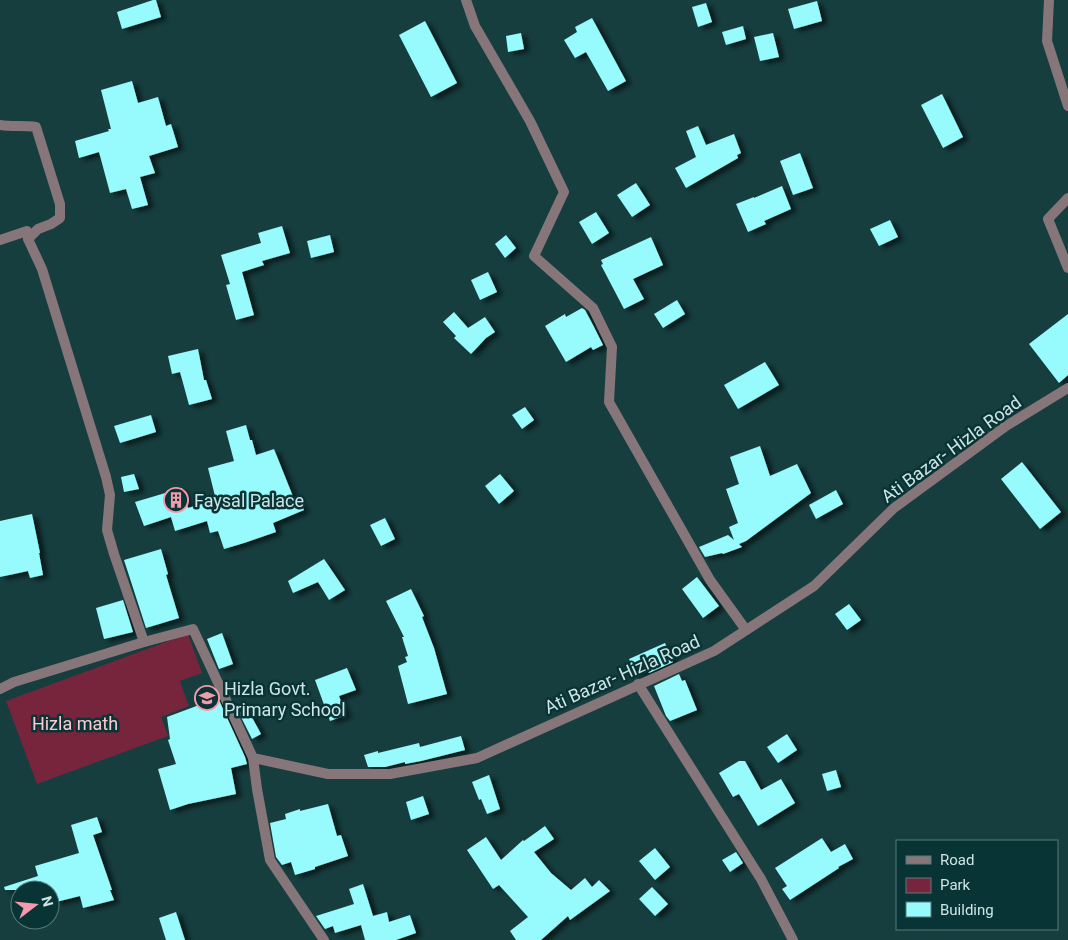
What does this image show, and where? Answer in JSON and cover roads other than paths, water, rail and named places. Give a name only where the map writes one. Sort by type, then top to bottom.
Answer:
[{"type":"street","points":[[466,0],[475,26],[530,121],[564,192],[534,256],[593,308],[612,347],[609,402],[710,580],[746,630]]},
{"type":"street","points":[[1049,0],[1047,40],[1068,106]]},
{"type":"street","points":[[0,125],[36,127],[60,204],[60,218],[38,229],[28,240]]},
{"type":"street","points":[[1068,198],[1048,219],[1068,268]]},
{"type":"street","points":[[0,240],[27,231],[28,240],[42,269],[106,478],[110,495],[107,530],[144,642]]},
{"type":"street","name":"Ati Bazar- Hizla Road","points":[[253,758],[328,774],[390,774],[477,758],[714,651],[814,586],[894,508],[1006,426],[1068,388]]},
{"type":"street","points":[[0,689],[14,682],[193,629],[253,758],[270,860],[324,940]]},
{"type":"street","points":[[638,684],[761,879],[793,940]]},
{"type":"place","name":"Faysal Palace","points":[[176,500]]},
{"type":"place","name":"Hizla Govt. Primary School","points":[[207,698]]},
{"type":"park label","name":"Hizla math","points":[[75,723]]}]
